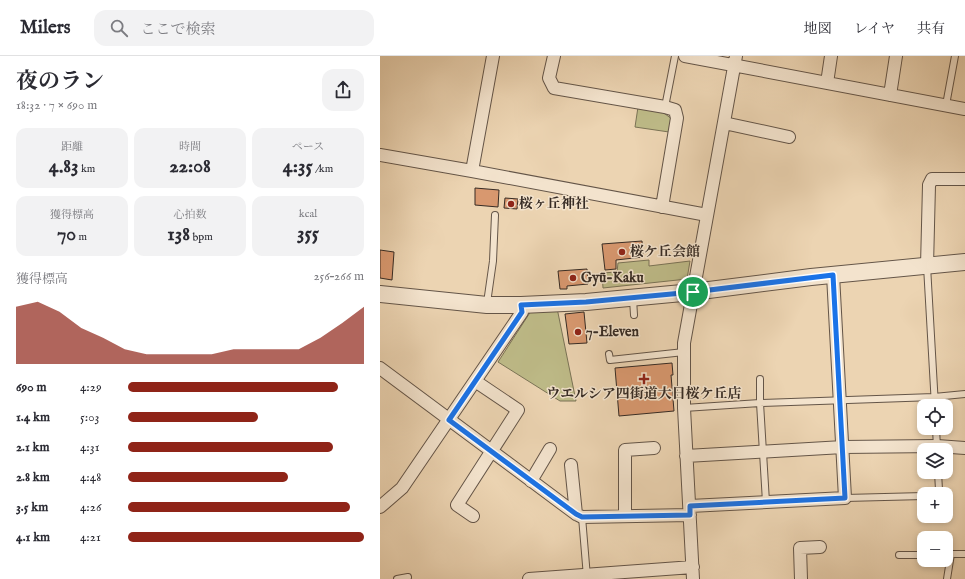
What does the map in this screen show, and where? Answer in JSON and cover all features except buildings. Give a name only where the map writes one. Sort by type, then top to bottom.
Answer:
[{"type":"street","points":[[472,171],[493,56]]},
{"type":"street","points":[[554,56],[549,78],[554,88],[675,110],[677,118],[662,207]]},
{"type":"street","points":[[685,56],[735,61],[827,83],[965,109]]},
{"type":"street","points":[[827,83],[831,56]]},
{"type":"street","points":[[890,95],[896,56]]},
{"type":"street","points":[[529,579],[693,573],[684,408],[684,352],[693,292],[735,61]]},
{"type":"street","points":[[724,124],[789,137]]},
{"type":"street","points":[[380,155],[707,216]]},
{"type":"street","points":[[927,266],[928,185],[932,179],[965,179]]},
{"type":"street","points":[[380,294],[487,305],[521,305],[632,298],[833,275],[965,262]]},
{"type":"street","points":[[380,368],[579,516],[625,516],[766,502],[845,498],[833,275]]},
{"type":"street","points":[[380,506],[402,488],[522,312],[521,305]]},
{"type":"street","points":[[473,516],[457,505],[518,410],[475,382]]},
{"type":"street","points":[[686,456],[843,447],[917,448]]},
{"type":"street","points":[[625,516],[625,450],[654,448]]},
{"type":"street","points":[[953,448],[965,448]]},
{"type":"street","points":[[531,481],[550,449]]},
{"type":"street","points":[[571,465],[579,516]]},
{"type":"street","points":[[802,579],[800,548],[820,547]]},
{"type":"lane","points":[[665,107],[674,56]]},
{"type":"lane","points":[[946,106],[955,56]]},
{"type":"lane","points":[[487,305],[493,261],[495,215]]},
{"type":"lane","points":[[927,266],[934,398]]},
{"type":"lane","points":[[632,298],[634,315]]},
{"type":"lane","points":[[609,354],[610,360],[684,352]]},
{"type":"lane","points":[[760,379],[766,502]]},
{"type":"lane","points":[[684,408],[760,402],[934,398],[965,394]]},
{"type":"lane","points":[[845,498],[917,496]]},
{"type":"lane","points":[[579,516],[587,577]]},
{"type":"lane","points":[[953,554],[965,554]]},
{"type":"lane","points":[[899,555],[917,555]]},
{"type":"lane","points":[[947,579],[948,567]]},
{"type":"lane","points":[[397,579],[408,577]]},
{"type":"shaded area","points":[[638,107],[661,111],[672,119],[669,132],[635,127]]},
{"type":"shaded area","points":[[649,260],[649,266],[690,261],[687,279],[603,288],[602,273],[617,272],[618,263]]},
{"type":"shaded area","points":[[557,308],[576,401],[560,401],[498,362],[531,311]]},
{"type":"place","name":"桜ヶ丘神社","points":[[511,204]]},
{"type":"place","name":"桜ケ丘会館","points":[[622,252]]},
{"type":"place","name":"Gyū-Kaku","points":[[573,278]]},
{"type":"place","name":"7-Eleven","points":[[578,332]]},
{"type":"place","name":"ウエルシア四街道大日桜ケ丘店","points":[[644,379]]},
{"type":"route","points":[[833,275],[845,498],[690,506],[690,515],[582,517],[449,420],[522,312],[521,305],[586,302],[693,292],[833,275]]}]
